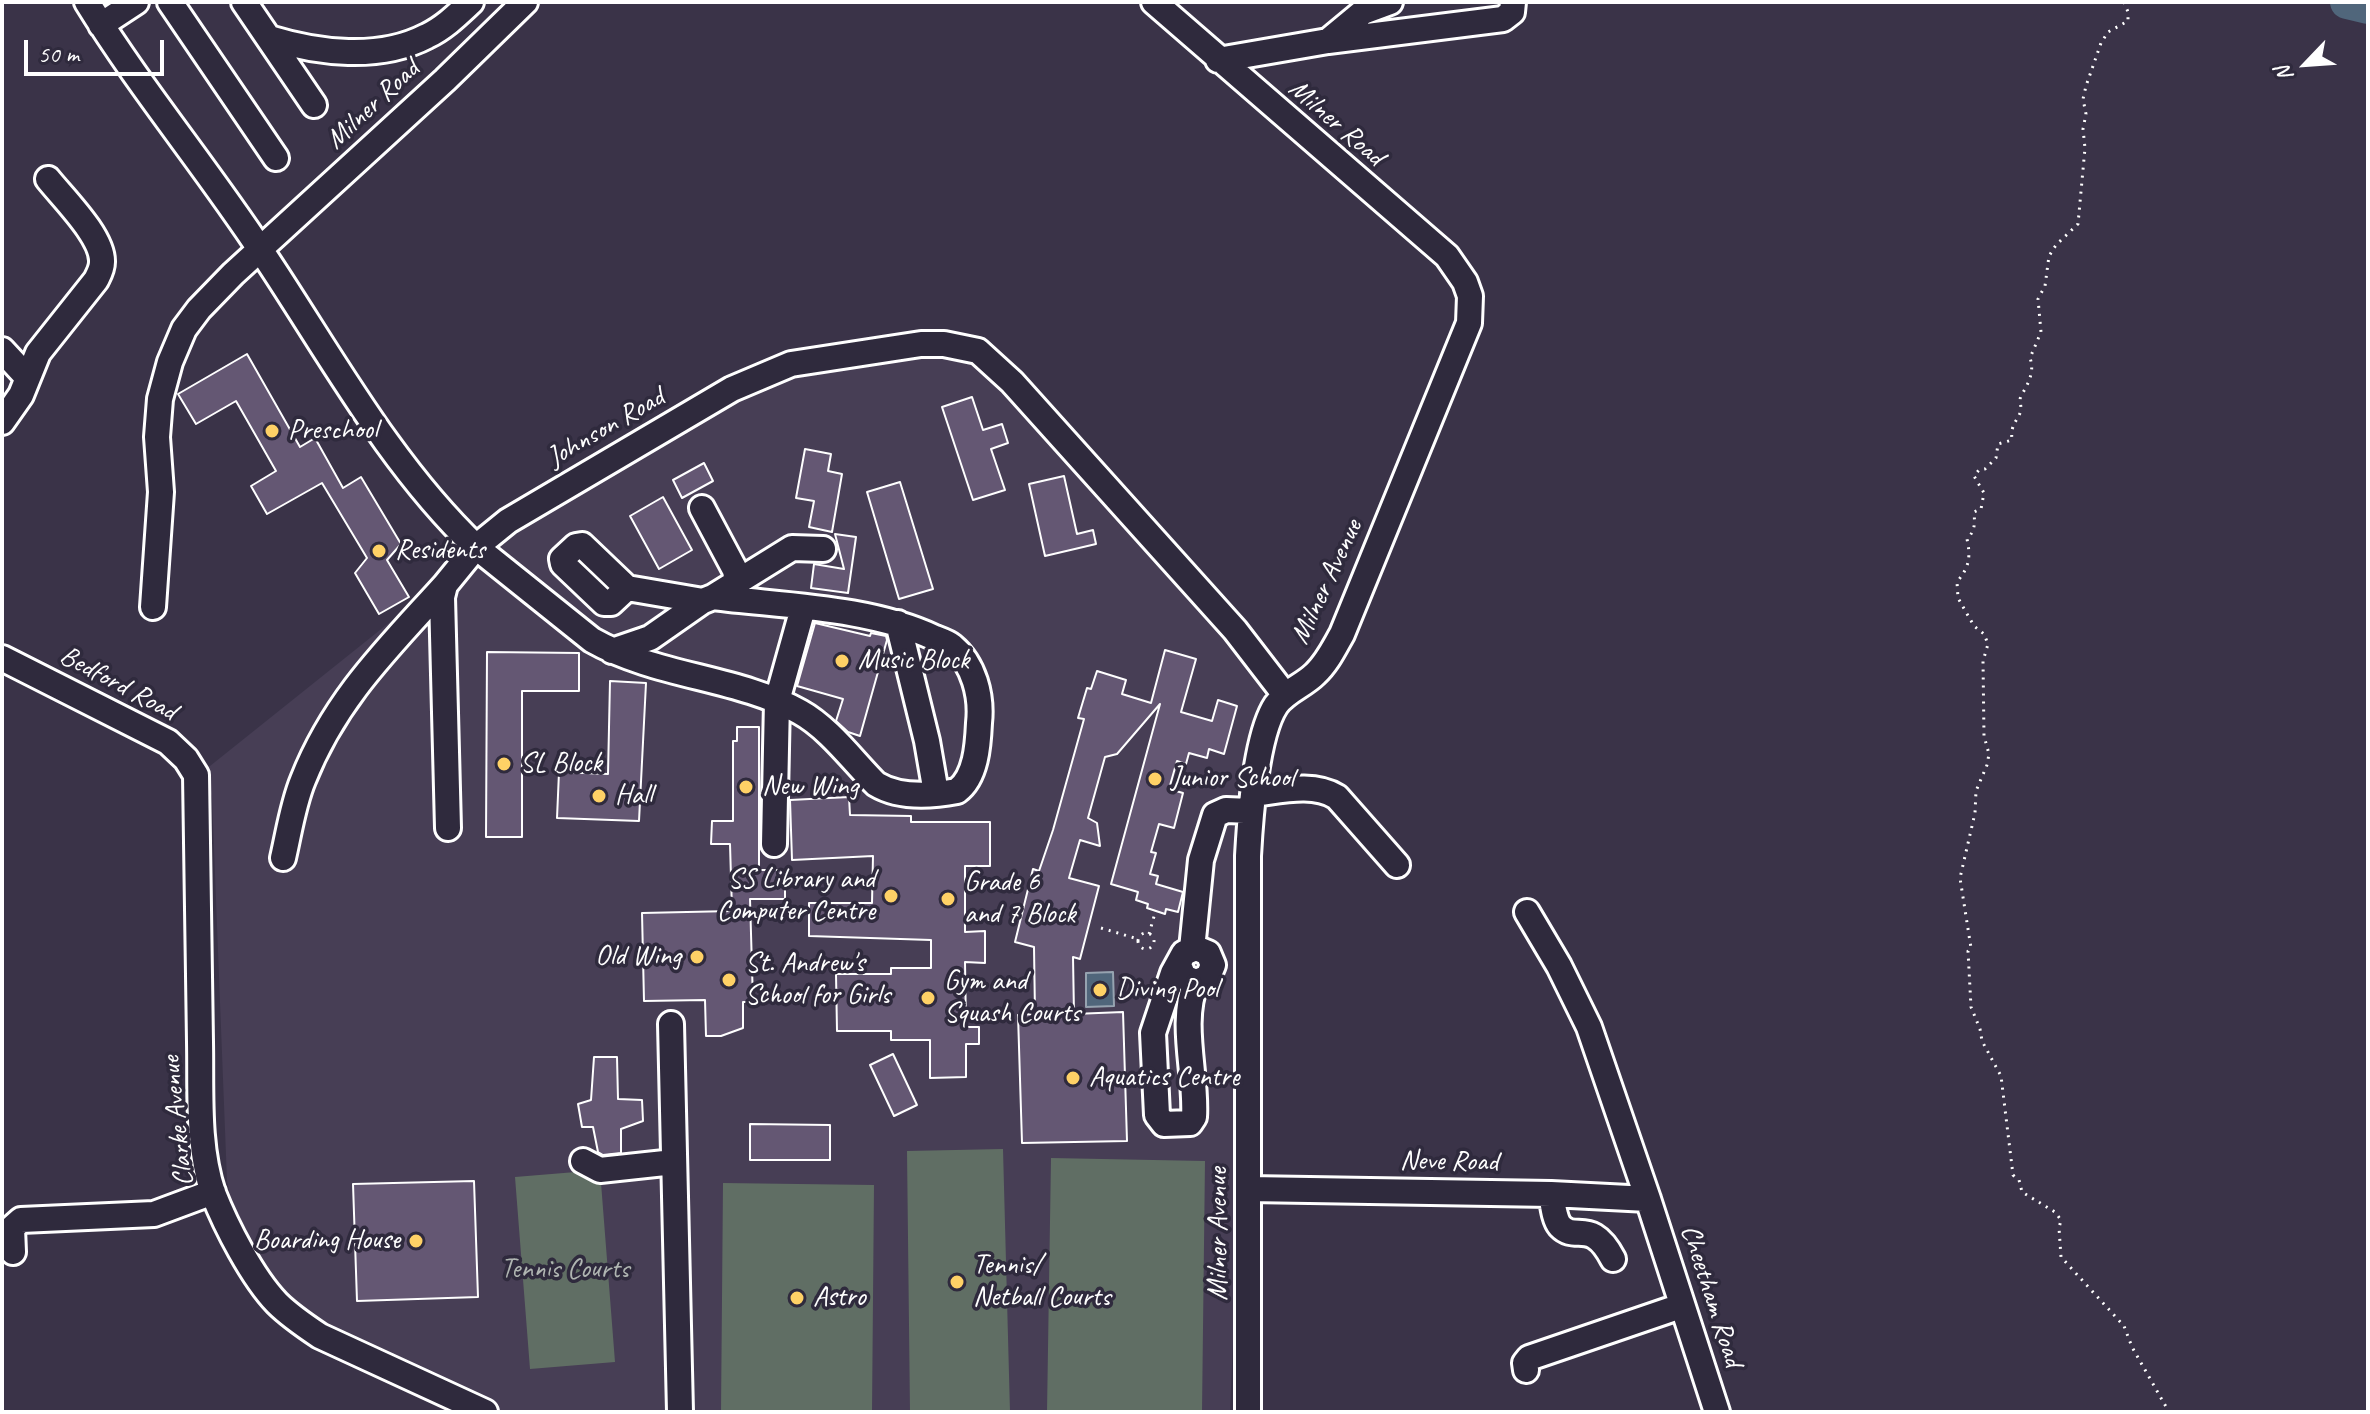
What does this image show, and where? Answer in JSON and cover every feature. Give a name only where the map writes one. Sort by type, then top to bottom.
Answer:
[{"type":"street","points":[[87,2],[260,249],[405,467],[434,505],[476,547],[547,605],[592,640],[612,651],[669,671],[777,701],[803,713],[887,791],[907,794],[957,791],[973,766],[981,703],[972,672],[952,646],[898,623],[803,608],[627,588],[582,545],[564,556],[567,567],[547,605]]},
{"type":"street","points":[[101,25],[136,2]]},
{"type":"street","points":[[170,2],[276,158]]},
{"type":"street","points":[[244,2],[314,105]]},
{"type":"street","points":[[269,38],[316,50],[359,52],[399,45],[435,32],[471,2]]},
{"type":"street","name":"Milner Road","points":[[153,607],[161,492],[157,437],[160,399],[170,362],[184,329],[199,309],[260,249],[445,80],[525,2]]},
{"type":"street","name":"Milner Road","points":[[1154,2],[1447,256],[1465,282],[1470,296]]},
{"type":"street","points":[[1328,41],[1363,12],[1390,2]]},
{"type":"street","points":[[1218,60],[1328,41],[1503,19],[1512,12],[1513,2]]},
{"type":"street","points":[[2,422],[21,395],[38,353],[96,280],[102,261],[98,243],[48,179]]},
{"type":"street","name":"Milner Avenue","points":[[1248,1412],[1248,856],[1252,803],[1267,725],[1276,705],[1285,695],[1327,662],[1342,634],[1469,323],[1470,296]]},
{"type":"street","name":"Johnson Road","points":[[283,858],[302,782],[337,711],[387,648],[476,547],[508,521],[732,389],[791,364],[921,344],[962,346],[978,351],[997,365],[1235,630],[1285,695]]},
{"type":"street","points":[[2,350],[27,377]]},
{"type":"street","points":[[702,508],[735,570],[737,583]]},
{"type":"street","points":[[612,651],[650,638],[792,548],[823,549]]},
{"type":"street","points":[[445,585],[442,597],[448,828]]},
{"type":"street","points":[[774,844],[777,701],[803,608]]},
{"type":"street","points":[[898,623],[927,741],[936,793]]},
{"type":"street","name":"Bedford Road","points":[[2,658],[168,742],[186,759],[196,775]]},
{"type":"street","name":"Clarke Avenue","points":[[196,775],[201,1103],[206,1161],[213,1192],[257,1277],[275,1301],[296,1320],[354,1353],[485,1412]]},
{"type":"street","points":[[1247,977],[1197,964],[1173,973],[1153,1033],[1157,1115],[1164,1124],[1190,1123],[1194,1117],[1190,1022],[1192,990],[1197,964],[1211,881],[1221,810],[1316,789],[1327,791],[1337,797],[1397,865]]},
{"type":"street","name":"Cheetham Road","points":[[1527,912],[1559,966],[1589,1027],[1717,1412]]},
{"type":"street","points":[[671,1024],[680,1412]]},
{"type":"street","points":[[583,1161],[600,1170],[674,1162]]},
{"type":"street","name":"Neve Road","points":[[1249,1189],[1551,1194],[1648,1199]]},
{"type":"street","points":[[13,1252],[12,1228],[21,1220],[154,1214],[213,1192]]},
{"type":"street","points":[[1551,1194],[1560,1226],[1599,1237],[1613,1259]]},
{"type":"street","points":[[1526,1370],[1525,1363],[1529,1358],[1681,1306]]},
{"type":"path","points":[[2124,2],[2128,21],[2108,32],[2086,86],[2083,99],[2085,148],[2078,224],[2049,256],[2045,286],[2038,299],[2041,332],[2030,358],[2033,365],[2031,377],[2019,400],[2021,409],[2011,430],[2012,440],[1998,444],[1996,458],[1974,476],[1984,493],[1981,509],[1974,512],[1975,523],[1967,539],[1970,552],[1968,568],[1957,582],[1958,598],[1988,644],[1983,661],[1984,736],[1989,754],[1976,791],[1975,813],[1960,878],[1971,948],[1968,951],[1971,1007],[1982,1041],[2001,1076],[2013,1175],[2019,1180],[2022,1192],[2055,1212],[2061,1220],[2061,1257],[2124,1326],[2132,1347],[2169,1412]]},
{"type":"path","points":[[1149,934],[1155,913]]},
{"type":"path","points":[[1101,928],[1138,939]]},
{"type":"path","points":[[1141,934],[1149,934],[1154,939],[1149,949],[1141,948],[1138,939],[1141,934]]},
{"type":"shaded area","name":"St. Andrew's School for Girls","points":[[922,350],[980,363],[1255,666],[1264,696],[1258,740],[1230,1412],[480,1412],[289,1308],[237,1231],[227,1181],[212,798],[205,770],[485,546],[597,484],[745,389],[788,374]]},
{"type":"green space","name":"Tennis/ Netball Courts","points":[[1003,1149],[1010,1412],[910,1412],[907,1151]]},
{"type":"green space","points":[[1051,1158],[1205,1161],[1202,1412],[1047,1412]]},
{"type":"green space","name":"Tennis Courts","points":[[600,1170],[615,1362],[530,1369],[515,1177]]},
{"type":"green space","name":"Astro","points":[[723,1183],[874,1185],[872,1412],[721,1412]]},
{"type":"water","name":"Diving Pool","points":[[1113,972],[1114,1006],[1086,1007],[1086,973]]},
{"type":"building","name":"Preschool","points":[[247,354],[300,447],[315,438],[343,488],[361,477],[401,544],[387,560],[409,597],[379,614],[355,573],[367,558],[322,483],[267,514],[251,486],[276,471],[236,401],[196,424],[178,394]]},
{"type":"building","points":[[972,397],[983,430],[1002,424],[1008,443],[991,449],[1005,490],[973,500],[942,407]]},
{"type":"building","points":[[805,449],[831,454],[828,471],[842,474],[832,532],[809,527],[814,501],[796,498]]},
{"type":"building","points":[[704,463],[713,481],[682,498],[673,480]]},
{"type":"building","points":[[1064,476],[1077,534],[1093,530],[1096,544],[1045,556],[1029,484]]},
{"type":"building","points":[[900,482],[933,589],[899,599],[867,492]]},
{"type":"building","points":[[663,497],[692,550],[659,569],[630,516]]},
{"type":"building","points":[[835,534],[856,537],[848,593],[811,588],[814,564],[844,569]]},
{"type":"building","name":"Music Block","points":[[815,623],[870,636],[871,633],[886,636],[860,736],[848,732],[836,721],[843,699],[797,686]]},
{"type":"building","points":[[1165,650],[1196,659],[1181,712],[1212,721],[1218,700],[1237,706],[1224,754],[1209,749],[1207,758],[1189,753],[1186,764],[1177,761],[1169,789],[1183,793],[1174,828],[1159,824],[1151,852],[1156,853],[1150,874],[1158,876],[1156,884],[1183,892],[1178,912],[1166,909],[1165,914],[1147,908],[1148,904],[1136,900],[1138,892],[1111,884],[1160,704],[1117,754],[1105,757],[1088,818],[1097,823],[1100,846],[1080,840],[1069,878],[1099,886],[1080,959],[1073,957],[1074,1014],[1123,1012],[1127,1141],[1022,1143],[1018,1015],[1035,1014],[1034,947],[1015,942],[1033,869],[1039,871],[1053,830],[1084,719],[1078,718],[1087,688],[1091,689],[1097,671],[1126,680],[1122,694],[1151,703]]},
{"type":"building","name":"SL Block","points":[[487,652],[579,653],[579,691],[522,691],[522,837],[486,837]]},
{"type":"building","points":[[610,681],[646,683],[639,821],[557,818],[559,772],[608,774]]},
{"type":"building","name":"Old Wing","points":[[737,727],[759,727],[759,870],[785,870],[785,899],[750,899],[753,1002],[743,1002],[743,1028],[721,1036],[706,1036],[705,1000],[644,1001],[642,913],[732,911],[730,844],[711,844],[712,821],[733,821],[733,741],[737,741]]},
{"type":"building","points":[[849,797],[850,815],[911,816],[911,822],[990,822],[990,866],[965,866],[965,932],[985,931],[985,963],[965,962],[966,1027],[979,1027],[979,1044],[966,1044],[966,1077],[930,1078],[930,1040],[891,1040],[891,1031],[837,1031],[836,974],[891,974],[891,968],[931,968],[931,940],[809,936],[809,903],[872,903],[873,856],[792,860],[790,800]]},
{"type":"building","points":[[893,1054],[917,1105],[894,1116],[870,1065]]},
{"type":"building","points":[[594,1057],[617,1057],[618,1099],[642,1100],[643,1121],[621,1129],[621,1153],[603,1155],[598,1152],[593,1127],[582,1127],[578,1104],[591,1100]]},
{"type":"building","points":[[750,1124],[830,1125],[830,1160],[750,1160]]},
{"type":"building","name":"Boarding House","points":[[474,1181],[478,1297],[357,1301],[353,1184]]},
{"type":"waterway","points":[[2347,2],[2368,7]]},
{"type":"place","name":"Preschool","points":[[272,431]]},
{"type":"place","name":"Residents","points":[[379,551]]},
{"type":"place","name":"Music Block","points":[[842,661]]},
{"type":"place","name":"SL Block","points":[[504,764]]},
{"type":"place","name":"Junior School","points":[[1155,779]]},
{"type":"place","name":"New Wing","points":[[746,787]]},
{"type":"place","name":"Hall","points":[[599,796]]},
{"type":"place","name":"SS Library and Computer Centre","points":[[891,896]]},
{"type":"place","name":"Grade 6 and 7 Block","points":[[948,899]]},
{"type":"place","name":"Old Wing","points":[[697,957]]},
{"type":"place","name":"St. Andrew's School for Girls","points":[[729,980]]},
{"type":"place","name":"Diving Pool","points":[[1100,990]]},
{"type":"place","name":"Gym and Squash Courts","points":[[928,998]]},
{"type":"place","name":"Aquatics Centre","points":[[1073,1078]]},
{"type":"place","name":"Boarding House","points":[[416,1241]]},
{"type":"place","name":"Tennis/ Netball Courts","points":[[957,1282]]},
{"type":"place","name":"Astro","points":[[797,1298]]}]
